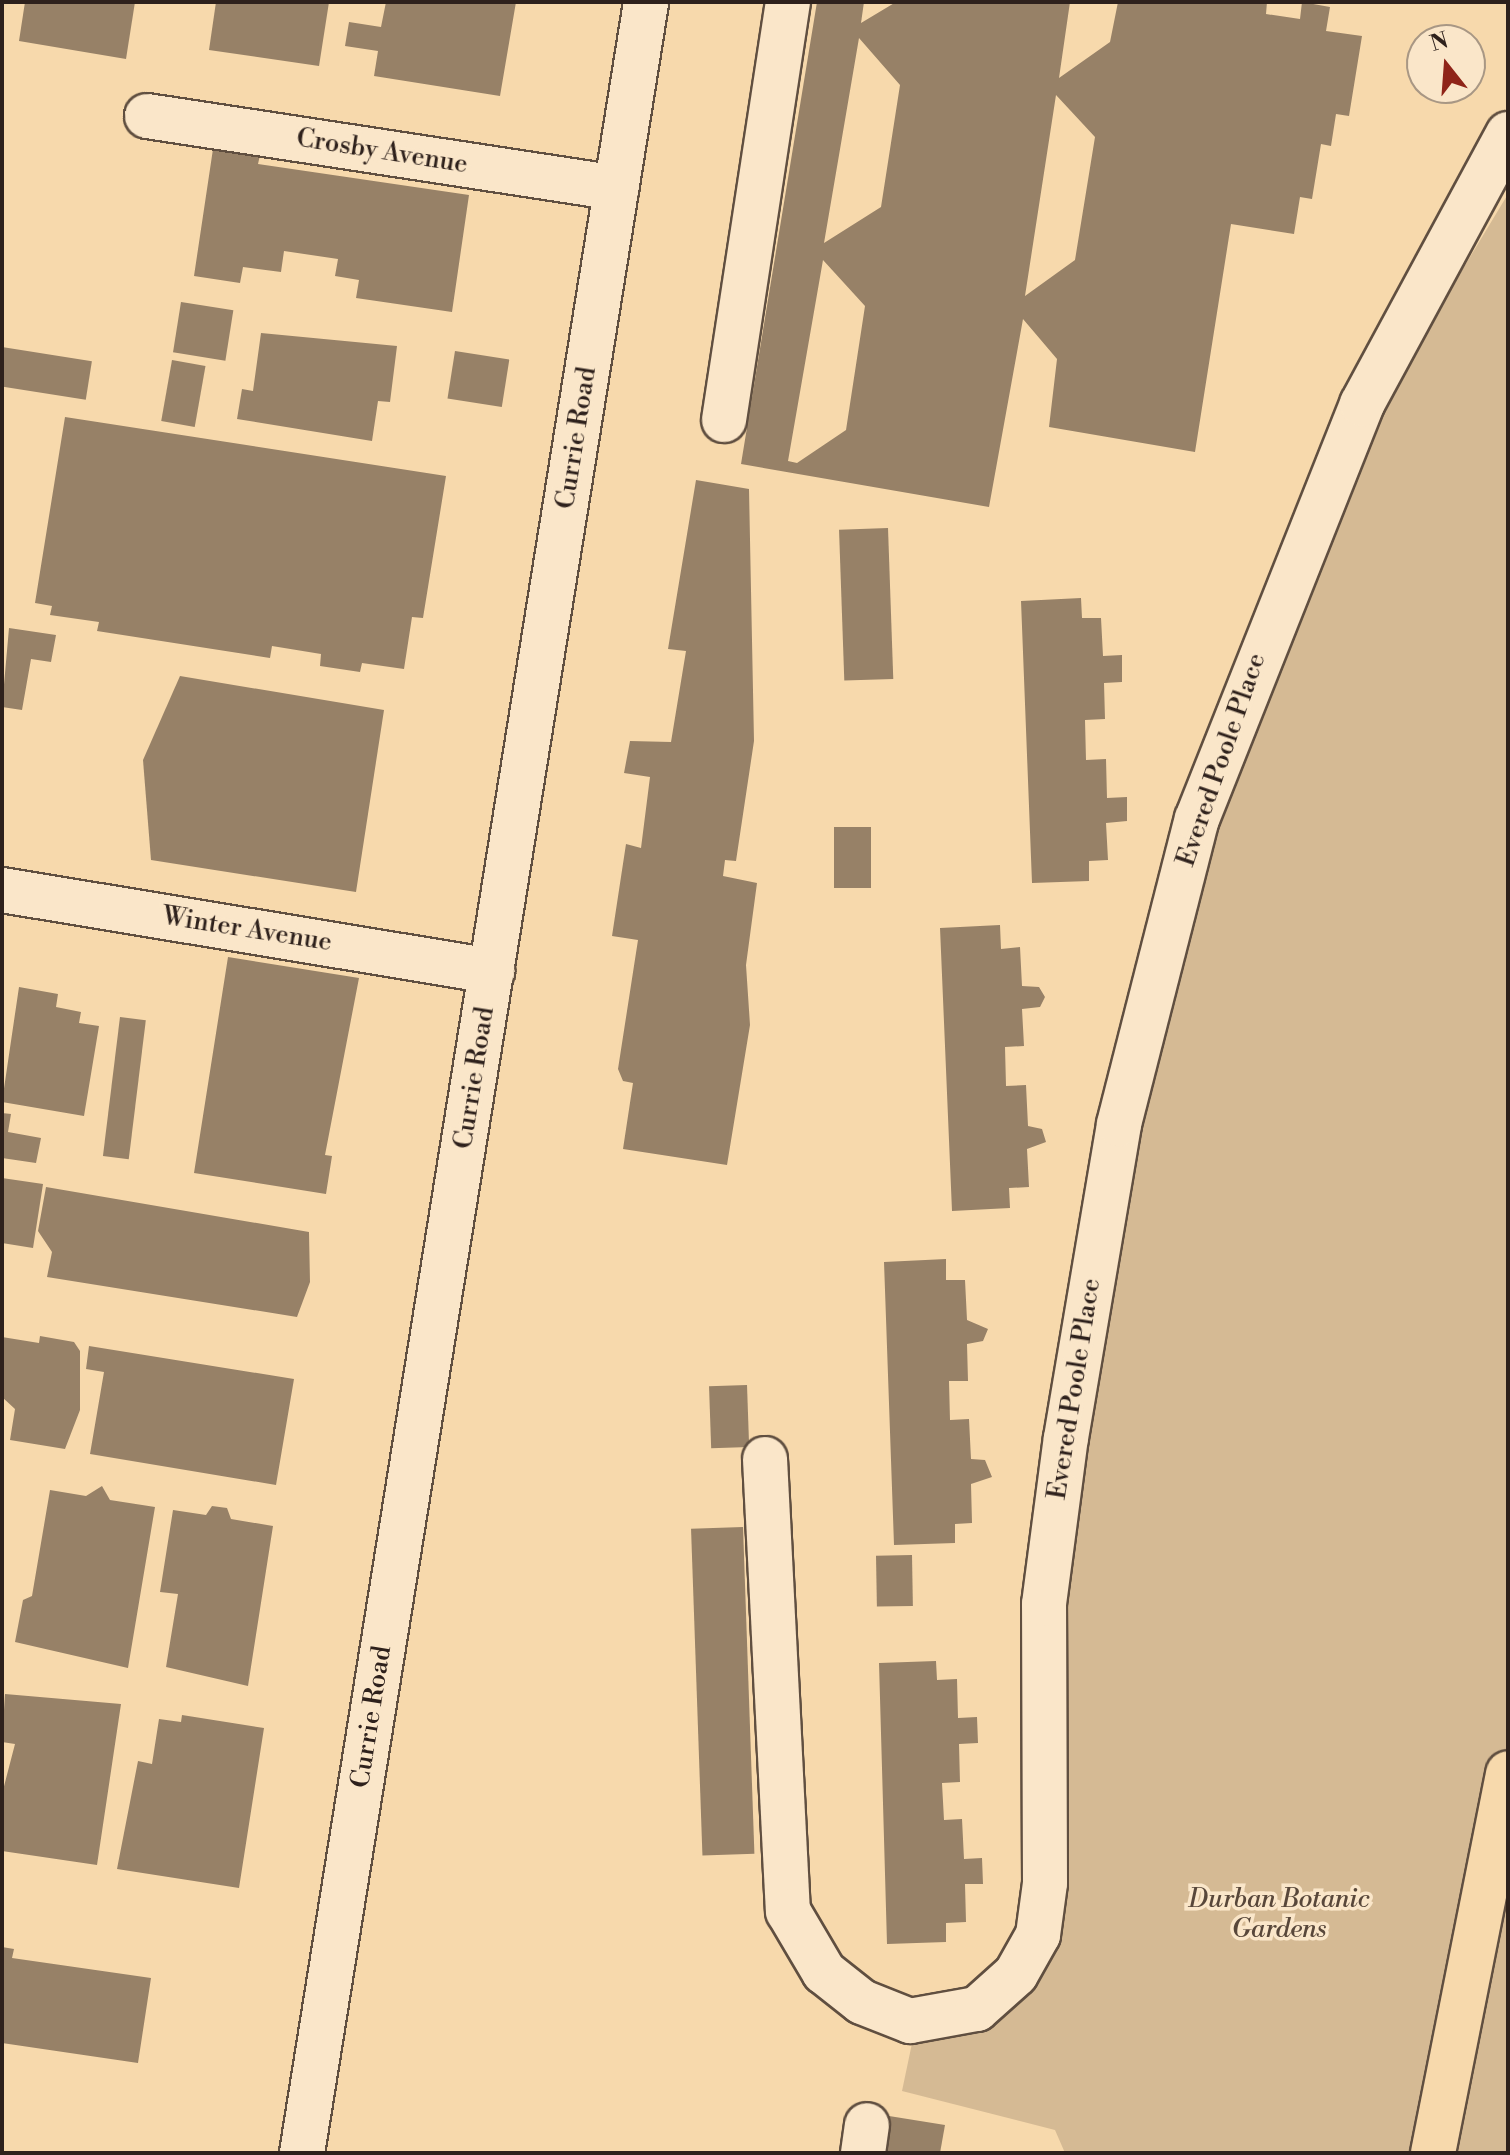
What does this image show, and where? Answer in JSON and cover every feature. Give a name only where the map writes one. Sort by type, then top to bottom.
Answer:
[{"type":"main road","points":[[1433,2153],[1508,1773]]},
{"type":"street","name":"Currie Road","points":[[302,2153],[646,2]]},
{"type":"street","points":[[724,420],[788,2]]},
{"type":"street","name":"Crosby Avenue","points":[[147,116],[617,188]]},
{"type":"street","name":"Evered Poole Place","points":[[765,1459],[788,1911],[824,1972],[862,2002],[910,2021],[977,2009],[1016,1974],[1038,1935],[1045,1883],[1044,1604],[1066,1438],[1119,1124],[1197,819],[1362,404],[1508,134]]},
{"type":"street","name":"Winter Avenue","points":[[2,890],[492,971]]},
{"type":"green space","name":"Durban Botanic Gardens","points":[[1508,194],[1508,2153],[1065,2153],[1055,2130],[902,2091],[915,2029],[1015,1988],[1050,1769],[1098,1277],[1213,798],[1346,463]]},
{"type":"building","points":[[25,2],[135,2],[126,59],[19,41]]},
{"type":"building","points":[[216,2],[329,2],[319,66],[209,50]]},
{"type":"building","points":[[386,2],[516,2],[500,96],[374,76],[378,51],[345,46],[349,22],[381,27]]},
{"type":"building","points":[[817,2],[864,2],[861,23],[896,2],[1070,2],[1059,78],[1110,42],[1118,2],[1267,2],[1266,14],[1300,19],[1302,2],[1330,7],[1326,31],[1362,36],[1349,116],[1336,114],[1331,146],[1321,144],[1312,199],[1300,197],[1294,234],[1231,224],[1195,452],[1049,427],[1057,359],[1023,319],[989,507],[741,464]],"holes":[[[859,38],[900,85],[881,207],[824,243]],[[1056,95],[1095,137],[1075,260],[1025,296]],[[823,260],[865,306],[846,430],[797,463],[788,461]]]},
{"type":"building","points":[[213,149],[260,155],[258,164],[469,195],[452,312],[356,298],[359,280],[335,276],[338,259],[284,251],[281,272],[243,267],[240,283],[194,276]]},
{"type":"building","points":[[181,302],[233,310],[225,361],[173,352]]},
{"type":"building","points":[[261,333],[397,346],[390,402],[378,401],[372,441],[237,419],[242,389],[253,391]]},
{"type":"building","points":[[2,347],[92,361],[86,400],[2,386]]},
{"type":"building","points":[[455,351],[509,360],[502,407],[447,398]]},
{"type":"building","points":[[172,360],[205,366],[195,427],[161,421]]},
{"type":"building","points":[[65,417],[446,476],[423,618],[412,617],[404,669],[362,663],[360,672],[320,666],[321,654],[272,646],[270,658],[97,631],[99,622],[50,615],[52,606],[35,603]]},
{"type":"building","points":[[696,480],[749,489],[754,741],[736,861],[725,860],[723,876],[757,883],[746,965],[750,1025],[727,1165],[623,1149],[633,1083],[623,1081],[618,1069],[638,940],[612,936],[626,844],[641,848],[650,777],[624,773],[630,741],[671,742],[686,651],[668,649]]},
{"type":"building","points":[[888,528],[893,679],[844,681],[839,530]]},
{"type":"building","points":[[1081,598],[1082,618],[1101,618],[1103,656],[1122,655],[1122,682],[1104,683],[1105,719],[1085,720],[1086,760],[1106,759],[1107,798],[1127,797],[1127,821],[1106,823],[1108,860],[1089,861],[1089,881],[1032,883],[1021,601]]},
{"type":"building","points":[[9,628],[56,635],[51,662],[31,659],[22,710],[2,707]]},
{"type":"building","points":[[180,676],[384,710],[356,892],[151,860],[143,760]]},
{"type":"building","points":[[834,827],[871,827],[871,888],[834,888]]},
{"type":"building","points":[[1000,925],[1001,949],[1020,947],[1022,986],[1039,987],[1045,997],[1040,1007],[1022,1009],[1024,1046],[1005,1047],[1006,1086],[1026,1085],[1028,1126],[1042,1129],[1046,1142],[1027,1149],[1029,1187],[1009,1188],[1010,1208],[952,1211],[940,928]]},
{"type":"building","points":[[228,957],[359,978],[325,1155],[332,1156],[326,1194],[194,1173]]},
{"type":"building","points":[[19,987],[58,994],[56,1007],[81,1012],[79,1023],[99,1026],[84,1116],[2,1102]]},
{"type":"building","points":[[120,1017],[146,1020],[129,1159],[103,1156]]},
{"type":"building","points":[[2,1113],[11,1114],[8,1132],[41,1138],[36,1163],[2,1158]]},
{"type":"building","points":[[2,1178],[43,1184],[33,1248],[2,1243]]},
{"type":"building","points":[[46,1187],[309,1232],[310,1282],[297,1317],[47,1277],[52,1252],[38,1231]]},
{"type":"building","points":[[946,1259],[946,1280],[965,1280],[967,1320],[988,1329],[983,1341],[967,1344],[968,1381],[949,1381],[950,1420],[969,1419],[971,1459],[985,1460],[992,1477],[971,1484],[972,1523],[955,1524],[955,1543],[894,1545],[884,1262]]},
{"type":"building","points":[[40,1336],[74,1342],[80,1351],[80,1410],[65,1449],[10,1440],[15,1409],[2,1397],[2,1337],[39,1343]]},
{"type":"building","points":[[89,1346],[294,1379],[276,1485],[90,1454],[104,1372],[86,1369]]},
{"type":"building","points":[[747,1385],[749,1447],[711,1448],[709,1386]]},
{"type":"building","points":[[102,1486],[110,1500],[155,1507],[128,1668],[15,1642],[23,1600],[32,1596],[50,1490],[86,1496]]},
{"type":"building","points":[[212,1506],[227,1508],[231,1519],[273,1526],[248,1686],[166,1667],[178,1594],[160,1592],[173,1510],[206,1515]]},
{"type":"building","points":[[743,1527],[754,1854],[702,1856],[691,1529]]},
{"type":"building","points":[[912,1555],[913,1606],[877,1607],[876,1556]]},
{"type":"building","points":[[936,1661],[937,1680],[957,1679],[958,1718],[977,1717],[978,1743],[959,1744],[960,1782],[942,1783],[944,1820],[962,1819],[964,1859],[982,1858],[983,1884],[965,1884],[966,1922],[946,1923],[946,1942],[887,1944],[879,1663]]},
{"type":"building","points":[[5,1694],[121,1704],[97,1865],[2,1851],[2,1794],[15,1744],[2,1742]]},
{"type":"building","points":[[182,1715],[264,1728],[239,1888],[117,1869],[138,1761],[152,1764],[159,1719],[181,1722]]},
{"type":"building","points":[[2,1947],[14,1949],[12,1958],[151,1978],[138,2063],[2,2043]]},
{"type":"building","points":[[889,2116],[945,2125],[940,2153],[883,2153]]}]
